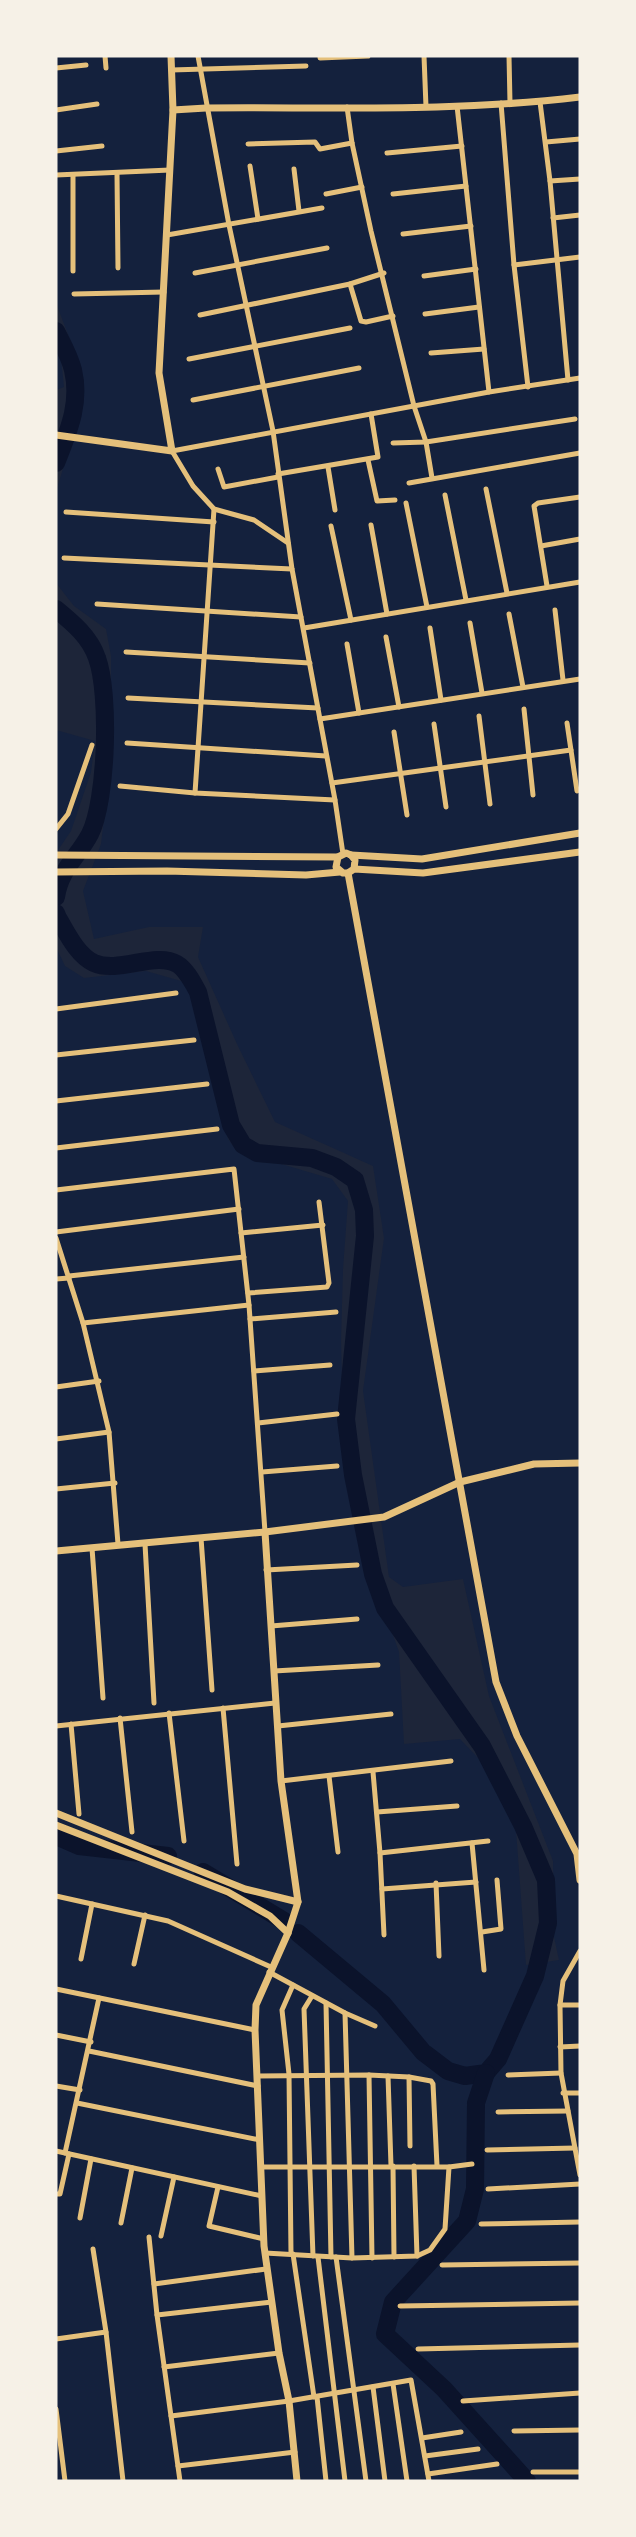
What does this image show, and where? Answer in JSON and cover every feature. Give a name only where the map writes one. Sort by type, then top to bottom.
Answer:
[{"type":"street","points":[[105,56],[106,68]]},
{"type":"street","points":[[171,56],[173,110],[159,373],[172,451],[193,486],[214,509],[254,520],[288,543]]},
{"type":"street","points":[[198,56],[206,108],[229,225],[273,431],[292,569],[326,756],[336,800],[341,856],[336,867],[340,872]]},
{"type":"street","points":[[320,58],[368,56]]},
{"type":"street","points":[[424,56],[426,107]]},
{"type":"street","points":[[509,56],[510,103]]},
{"type":"street","points":[[56,68],[86,65]]},
{"type":"street","points":[[171,70],[306,66]]},
{"type":"street","points":[[173,110],[347,106],[426,107],[540,102],[580,97]]},
{"type":"street","points":[[540,102],[550,181],[568,380]]},
{"type":"street","points":[[501,103],[514,265],[528,387]]},
{"type":"street","points":[[56,110],[97,104]]},
{"type":"street","points":[[347,106],[352,143],[414,406],[426,442],[432,478]]},
{"type":"street","points":[[457,106],[489,392]]},
{"type":"street","points":[[546,142],[580,139]]},
{"type":"street","points":[[248,144],[315,142],[320,149],[352,143]]},
{"type":"street","points":[[56,151],[102,146]]},
{"type":"street","points":[[387,154],[462,146]]},
{"type":"street","points":[[250,166],[258,219]]},
{"type":"street","points":[[294,169],[299,211]]},
{"type":"street","points":[[56,175],[117,174],[170,170]]},
{"type":"street","points":[[117,174],[118,268]]},
{"type":"street","points":[[73,175],[73,271]]},
{"type":"street","points":[[550,181],[580,179]]},
{"type":"street","points":[[326,194],[362,186]]},
{"type":"street","points":[[393,194],[466,186]]},
{"type":"street","points":[[167,235],[322,208]]},
{"type":"street","points":[[553,218],[580,215]]},
{"type":"street","points":[[403,234],[471,226]]},
{"type":"street","points":[[195,273],[327,248]]},
{"type":"street","points":[[514,265],[580,258]]},
{"type":"street","points":[[424,276],[476,269]]},
{"type":"street","points":[[200,315],[350,284],[384,273]]},
{"type":"street","points":[[350,284],[361,321],[366,322],[393,316]]},
{"type":"street","points":[[74,294],[164,292]]},
{"type":"street","points":[[426,314],[479,307]]},
{"type":"street","points":[[189,359],[350,328]]},
{"type":"street","points":[[431,353],[484,349]]},
{"type":"street","points":[[193,400],[359,368]]},
{"type":"street","points":[[56,435],[172,451],[489,392],[580,378]]},
{"type":"street","points":[[218,469],[224,487],[368,460],[379,456],[371,414]]},
{"type":"street","points":[[393,444],[426,442],[575,418]]},
{"type":"street","points":[[409,483],[580,453]]},
{"type":"street","points":[[368,460],[378,501],[395,500]]},
{"type":"street","points":[[328,467],[335,510]]},
{"type":"street","points":[[486,489],[507,593]]},
{"type":"street","points":[[445,495],[466,600]]},
{"type":"street","points":[[547,586],[535,504],[580,497]]},
{"type":"street","points":[[406,503],[427,607]]},
{"type":"street","points":[[196,793],[209,612],[214,509]]},
{"type":"street","points":[[66,512],[214,522]]},
{"type":"street","points":[[331,526],[351,620]]},
{"type":"street","points":[[371,526],[387,614]]},
{"type":"street","points":[[541,546],[580,539]]},
{"type":"street","points":[[64,558],[211,567],[292,569]]},
{"type":"street","points":[[304,628],[580,582]]},
{"type":"street","points":[[97,604],[301,617]]},
{"type":"street","points":[[555,610],[563,680]]},
{"type":"street","points":[[509,614],[523,687]]},
{"type":"street","points":[[470,624],[482,693]]},
{"type":"street","points":[[430,628],[441,700]]},
{"type":"street","points":[[386,637],[399,707]]},
{"type":"street","points":[[347,644],[358,713]]},
{"type":"street","points":[[126,652],[310,664]]},
{"type":"street","points":[[320,719],[563,680],[580,679]]},
{"type":"street","points":[[128,698],[318,708]]},
{"type":"street","points":[[524,709],[533,795]]},
{"type":"street","points":[[479,716],[490,804]]},
{"type":"street","points":[[567,723],[577,791]]},
{"type":"street","points":[[434,724],[446,807]]},
{"type":"street","points":[[394,732],[407,815]]},
{"type":"street","points":[[127,743],[326,756]]},
{"type":"street","points":[[56,829],[68,814],[74,800],[92,745]]},
{"type":"street","points":[[332,783],[571,750]]},
{"type":"street","points":[[120,786],[196,793],[336,800]]},
{"type":"street","points":[[56,855],[94,857],[352,855],[422,859],[580,833]]},
{"type":"street","points":[[56,872],[306,875],[351,871],[422,873],[580,852]]},
{"type":"street","points":[[352,855],[355,860],[351,871],[496,1682],[517,1736],[577,1854],[580,1880]]},
{"type":"street","points":[[56,1009],[176,993]]},
{"type":"street","points":[[56,1055],[194,1040]]},
{"type":"street","points":[[56,1101],[207,1084]]},
{"type":"street","points":[[56,1148],[217,1129]]},
{"type":"street","points":[[56,1190],[235,1170],[248,1293],[262,1472],[266,1570],[281,1781],[298,1902],[288,1933],[256,2005],[255,2030],[264,2252],[279,2353],[289,2402],[297,2481]]},
{"type":"street","points":[[248,1293],[327,1287],[329,1283],[319,1202]]},
{"type":"street","points":[[56,1232],[239,1209]]},
{"type":"street","points":[[241,1232],[323,1225]]},
{"type":"street","points":[[56,1238],[83,1323],[99,1381],[110,1432],[118,1544]]},
{"type":"street","points":[[56,1279],[244,1257]]},
{"type":"street","points":[[83,1323],[249,1305]]},
{"type":"street","points":[[250,1319],[336,1312]]},
{"type":"street","points":[[254,1371],[330,1364]]},
{"type":"street","points":[[56,1387],[99,1381]]},
{"type":"street","points":[[258,1423],[337,1414]]},
{"type":"street","points":[[56,1439],[110,1432]]},
{"type":"street","points":[[56,1551],[265,1532],[384,1517],[460,1482],[534,1464],[580,1463]]},
{"type":"street","points":[[262,1472],[337,1466]]},
{"type":"street","points":[[56,1489],[115,1482]]},
{"type":"street","points":[[201,1538],[212,1690]]},
{"type":"street","points":[[145,1544],[154,1703]]},
{"type":"street","points":[[92,1548],[103,1698]]},
{"type":"street","points":[[266,1570],[357,1565]]},
{"type":"street","points":[[270,1626],[357,1619]]},
{"type":"street","points":[[274,1671],[378,1664]]},
{"type":"street","points":[[56,1726],[275,1703]]},
{"type":"street","points":[[223,1708],[237,1864]]},
{"type":"street","points":[[169,1713],[184,1841]]},
{"type":"street","points":[[278,1726],[391,1714]]},
{"type":"street","points":[[120,1718],[132,1832]]},
{"type":"street","points":[[71,1724],[79,1814]]},
{"type":"street","points":[[281,1781],[373,1772],[452,1761]]},
{"type":"street","points":[[373,1772],[380,1853],[384,1935]]},
{"type":"street","points":[[329,1776],[338,1852]]},
{"type":"street","points":[[377,1812],[457,1806]]},
{"type":"street","points":[[56,1813],[245,1889],[298,1902]]},
{"type":"street","points":[[56,1824],[228,1892],[270,1916],[288,1933]]},
{"type":"street","points":[[380,1853],[488,1841]]},
{"type":"street","points":[[472,1842],[482,1932],[484,1970]]},
{"type":"street","points":[[482,1932],[501,1929],[497,1880]]},
{"type":"street","points":[[382,1889],[436,1883],[476,1882]]},
{"type":"street","points":[[436,1883],[440,1956]]},
{"type":"street","points":[[56,1896],[168,1921],[270,1970],[312,1996],[375,2026]]},
{"type":"street","points":[[81,1958],[92,1904]]},
{"type":"street","points":[[134,1964],[145,1915]]},
{"type":"street","points":[[580,1951],[563,1981],[560,2005],[561,2073],[580,2175]]},
{"type":"street","points":[[293,1985],[282,2010],[288,2074],[292,2254],[315,2397],[326,2481]]},
{"type":"street","points":[[56,1989],[255,2030]]},
{"type":"street","points":[[312,1996],[304,2009],[308,2166],[316,2256],[345,2481]]},
{"type":"street","points":[[56,2194],[60,2194],[99,1998]]},
{"type":"street","points":[[326,2003],[325,2074],[333,2257],[355,2390],[366,2481]]},
{"type":"street","points":[[560,2005],[580,2005]]},
{"type":"street","points":[[345,2013],[352,2258]]},
{"type":"street","points":[[56,2034],[91,2042]]},
{"type":"street","points":[[560,2047],[580,2046]]},
{"type":"street","points":[[89,2051],[258,2086]]},
{"type":"street","points":[[508,2075],[561,2073]]},
{"type":"street","points":[[258,2076],[346,2074],[409,2077],[428,2080],[433,2084],[437,2166]]},
{"type":"street","points":[[369,2075],[372,2258]]},
{"type":"street","points":[[388,2076],[394,2257]]},
{"type":"street","points":[[409,2077],[410,2146]]},
{"type":"street","points":[[56,2086],[80,2090]]},
{"type":"street","points":[[564,2093],[580,2093]]},
{"type":"street","points":[[77,2103],[260,2140]]},
{"type":"street","points":[[498,2112],[568,2111]]},
{"type":"street","points":[[573,2138],[580,2138]]},
{"type":"street","points":[[487,2150],[575,2148]]},
{"type":"street","points":[[56,2151],[262,2196]]},
{"type":"street","points":[[80,2218],[91,2159]]},
{"type":"street","points":[[261,2167],[449,2167],[472,2164]]},
{"type":"street","points":[[414,2166],[417,2256]]},
{"type":"street","points":[[264,2252],[352,2258],[417,2256],[430,2250],[445,2229],[449,2167]]},
{"type":"street","points":[[121,2223],[132,2168]]},
{"type":"street","points":[[161,2236],[174,2177]]},
{"type":"street","points":[[488,2190],[580,2184]]},
{"type":"street","points":[[218,2187],[209,2226],[264,2239]]},
{"type":"street","points":[[481,2224],[580,2222]]},
{"type":"street","points":[[149,2237],[157,2315],[180,2481]]},
{"type":"street","points":[[93,2249],[106,2332],[123,2481]]},
{"type":"street","points":[[442,2265],[580,2263]]},
{"type":"street","points":[[154,2284],[266,2269]]},
{"type":"street","points":[[157,2315],[272,2302]]},
{"type":"street","points":[[400,2306],[580,2303]]},
{"type":"street","points":[[56,2339],[106,2332]]},
{"type":"street","points":[[418,2349],[580,2345]]},
{"type":"street","points":[[164,2367],[279,2353]]},
{"type":"street","points":[[170,2416],[289,2402],[410,2380],[413,2382],[429,2481]]},
{"type":"street","points":[[393,2384],[406,2481]]},
{"type":"street","points":[[373,2387],[385,2481]]},
{"type":"street","points":[[464,2401],[580,2393]]},
{"type":"street","points":[[56,2409],[65,2481]]},
{"type":"street","points":[[514,2431],[580,2430]]},
{"type":"street","points":[[422,2438],[461,2432]]},
{"type":"street","points":[[425,2456],[478,2449]]},
{"type":"street","points":[[178,2466],[295,2452]]},
{"type":"street","points":[[428,2474],[497,2464]]},
{"type":"street","points":[[533,2472],[580,2472]]},
{"type":"shaded area","points":[[56,302],[76,357],[81,380],[81,391],[75,430],[56,493],[56,390],[64,387],[61,357],[56,344]]},
{"type":"shaded area","points":[[56,583],[74,606],[106,629],[111,656],[111,761],[101,844],[83,891],[94,939],[149,927],[203,927],[198,957],[275,1122],[373,1166],[384,1238],[363,1391],[389,1577],[403,1587],[463,1579],[489,1696],[553,1861],[554,1937],[559,1960],[526,1965],[515,1817],[479,1759],[460,1739],[404,1744],[399,1652],[370,1570],[357,1511],[343,1423],[341,1340],[343,1269],[348,1201],[332,1179],[235,1148],[228,1139],[192,990],[181,981],[146,971],[84,978],[65,966],[56,947],[56,853],[71,831],[91,772],[95,741],[56,730]]},
{"type":"waterway","points":[[56,331],[72,365],[75,382],[72,418],[56,463]]},
{"type":"waterway","points":[[56,609],[80,631],[94,650],[101,675],[105,721],[103,773],[96,818],[90,834],[65,871],[56,897]]},
{"type":"waterway","points":[[56,913],[69,937],[82,955],[94,963],[114,966],[158,960],[168,961],[177,964],[186,973],[198,992],[231,1125],[243,1145],[257,1153],[312,1158],[336,1167],[355,1180],[364,1210],[365,1236],[346,1419],[353,1475],[373,1574],[385,1608],[482,1746],[523,1826],[546,1880],[548,1923],[535,1976],[498,2059],[486,2073],[465,2076],[448,2071],[423,2052],[383,2004],[298,1933]]},
{"type":"waterway","points":[[56,1836],[79,1846],[168,1856]]},
{"type":"waterway","points":[[203,1872],[284,1921]]},
{"type":"waterway","points":[[486,2073],[476,2103],[475,2189],[467,2221],[393,2302],[385,2334],[444,2389],[527,2481]]}]
